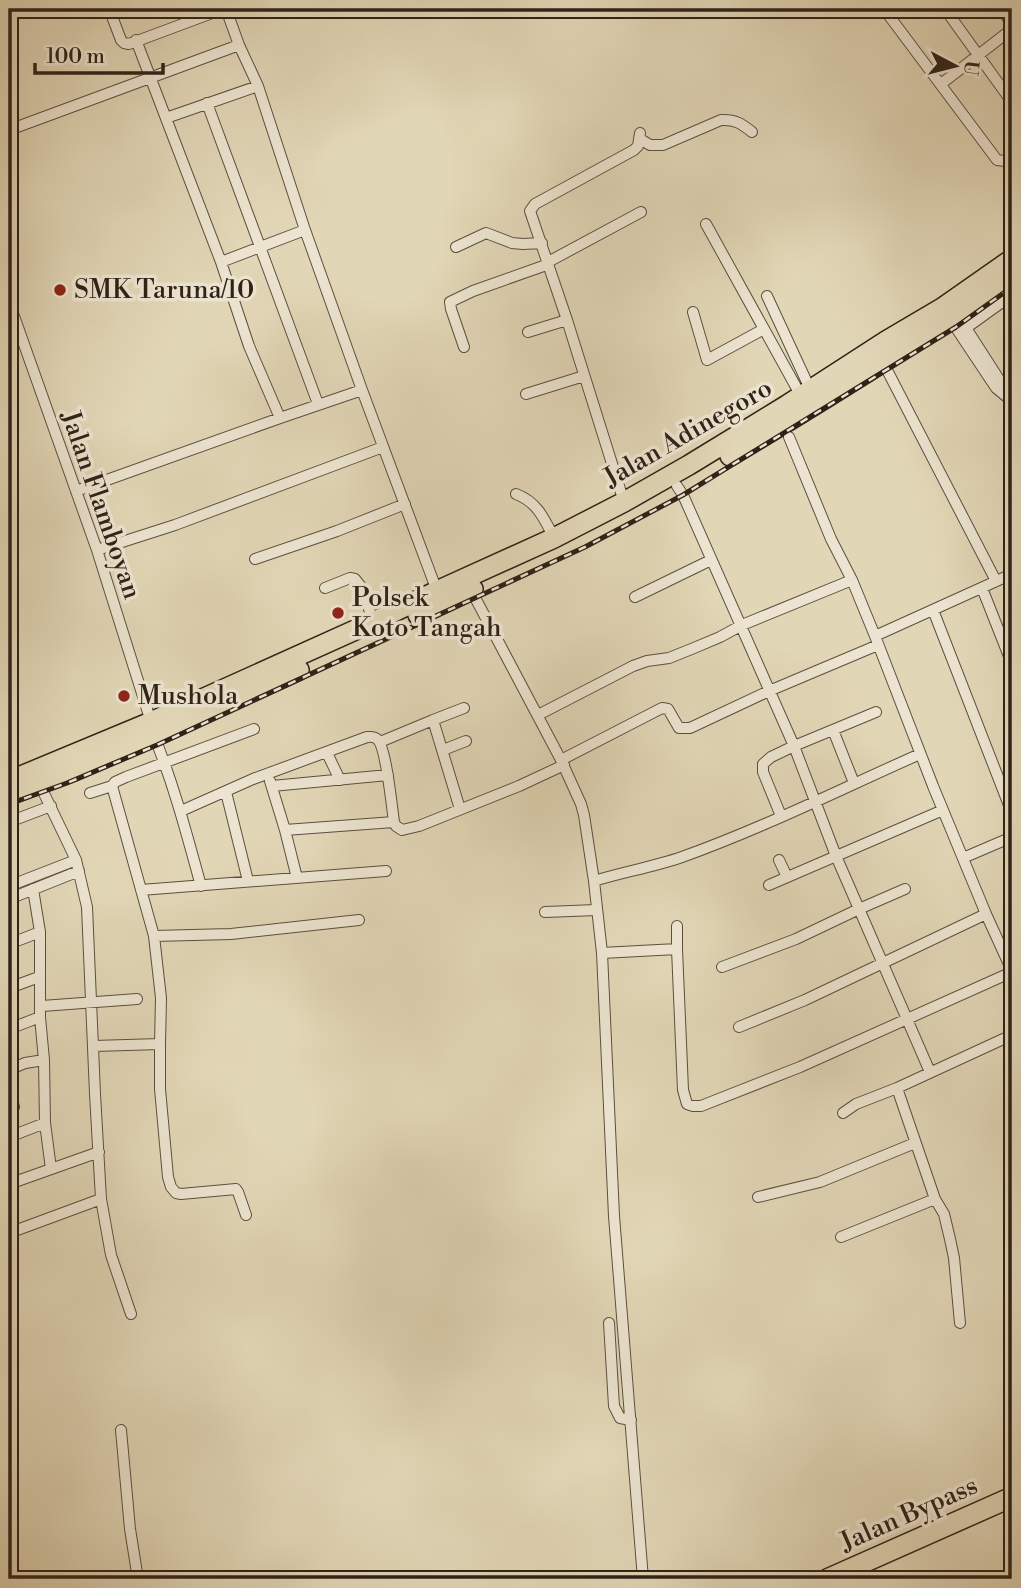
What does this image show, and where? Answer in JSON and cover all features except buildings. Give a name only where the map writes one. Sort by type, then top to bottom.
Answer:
[{"type":"highway","name":"Jalan Adinegoro","points":[[799,402],[886,341],[942,308],[1012,259]]},
{"type":"highway","points":[[9,781],[153,729],[471,590],[617,519],[775,429],[799,402],[884,361],[958,320],[1012,276]]},
{"type":"highway","name":"Jalan Adinegoro","points":[[153,729],[437,591],[554,538],[775,429]]},
{"type":"highway","points":[[9,795],[74,771],[153,729]]},
{"type":"highway","name":"Jalan Bypass","points":[[827,1579],[1012,1497]]},
{"type":"highway","name":"Jalan Bypass","points":[[857,1579],[1012,1510]]},
{"type":"street","points":[[113,19],[124,43],[129,44],[224,9],[258,86],[305,230],[437,591]]},
{"type":"street","points":[[884,9],[996,160],[1005,161],[1012,156]]},
{"type":"street","points":[[945,9],[1012,102]]},
{"type":"street","points":[[941,84],[980,55],[1012,26],[1001,9]]},
{"type":"street","points":[[136,40],[221,262],[248,346],[280,418]]},
{"type":"street","points":[[9,130],[239,45]]},
{"type":"street","points":[[166,118],[258,86]]},
{"type":"street","points":[[208,103],[318,404]]},
{"type":"street","points":[[624,502],[531,215],[532,208],[634,150],[638,146],[640,136],[650,145],[663,145],[721,120],[730,119],[752,132]]},
{"type":"street","points":[[464,347],[450,302],[473,290],[548,263],[641,212]]},
{"type":"street","points":[[706,224],[764,329],[799,402]]},
{"type":"street","points":[[221,262],[305,230]]},
{"type":"street","points":[[456,247],[486,233],[512,243],[542,243]]},
{"type":"street","points":[[958,320],[1012,295]]},
{"type":"street","points":[[767,296],[799,402]]},
{"type":"street","name":"Jalan Flamboyan","points":[[9,302],[97,550],[181,811],[201,886]]},
{"type":"street","points":[[692,312],[707,360],[764,329]]},
{"type":"street","points":[[528,332],[567,320]]},
{"type":"street","points":[[958,320],[996,388],[1011,401]]},
{"type":"street","points":[[958,320],[972,345]]},
{"type":"street","points":[[884,361],[996,581]]},
{"type":"street","points":[[526,394],[584,376]]},
{"type":"street","points":[[76,491],[362,390]]},
{"type":"street","points":[[677,926],[683,1090],[687,1104],[693,1107],[800,1067],[1012,972],[920,754],[852,580],[775,429]]},
{"type":"street","points":[[97,550],[175,525],[383,447]]},
{"type":"street","points":[[677,486],[742,625],[794,746],[836,856],[930,1072]]},
{"type":"street","points":[[516,494],[537,507],[554,538]]},
{"type":"street","points":[[255,559],[405,504]]},
{"type":"street","points":[[635,597],[711,561]]},
{"type":"street","points":[[181,811],[367,737],[380,742],[388,775],[394,822],[399,829],[407,830],[519,786],[662,708],[668,709],[679,728],[687,729],[877,641],[933,610],[1012,574]]},
{"type":"street","points":[[325,588],[350,578],[355,579],[363,589],[373,622]]},
{"type":"street","points":[[538,716],[634,666],[670,658],[852,580]]},
{"type":"street","points":[[982,588],[1012,664]]},
{"type":"street","points":[[471,590],[562,763],[584,815],[601,953],[614,1216],[643,1579]]},
{"type":"street","points":[[933,610],[1012,813]]},
{"type":"street","points":[[380,742],[464,708]]},
{"type":"street","points":[[781,816],[766,780],[763,764],[794,746],[876,712]]},
{"type":"street","points":[[433,720],[460,809]]},
{"type":"street","points":[[90,793],[254,729]]},
{"type":"street","points":[[832,730],[854,783]]},
{"type":"street","points":[[443,750],[466,741]]},
{"type":"street","points":[[327,753],[340,780]]},
{"type":"street","points":[[594,881],[682,857],[920,754]]},
{"type":"street","points":[[268,775],[297,878]]},
{"type":"street","points":[[272,786],[388,775]]},
{"type":"street","points":[[39,783],[76,860],[89,918],[101,1199],[111,1255],[131,1314]]},
{"type":"street","points":[[111,786],[154,936],[161,998],[160,1089],[171,1187],[181,1194],[236,1189],[246,1214]]},
{"type":"street","points":[[226,792],[248,881]]},
{"type":"street","points":[[9,822],[51,806]]},
{"type":"street","points":[[769,885],[943,810]]},
{"type":"street","points":[[285,830],[394,822]]},
{"type":"street","points":[[963,858],[1012,837]]},
{"type":"street","points":[[9,886],[76,860]]},
{"type":"street","points":[[779,860],[787,877]]},
{"type":"street","points":[[9,899],[79,871]]},
{"type":"street","points":[[141,890],[386,871]]},
{"type":"street","points":[[33,889],[40,932],[39,977],[45,1123],[51,1169]]},
{"type":"street","points":[[722,967],[785,944],[905,890]]},
{"type":"street","points":[[545,912],[597,910]]},
{"type":"street","points":[[739,1027],[805,1000],[986,914]]},
{"type":"street","points":[[154,936],[231,934],[359,920]]},
{"type":"street","points":[[9,944],[40,932]]},
{"type":"street","points":[[601,953],[677,949]]},
{"type":"street","points":[[9,988],[39,977]]},
{"type":"street","points":[[9,1029],[41,1011],[92,1001],[136,999]]},
{"type":"street","points":[[843,1113],[856,1104],[1012,1035]]},
{"type":"street","points":[[94,1046],[160,1044]]},
{"type":"street","points":[[9,1070],[44,1059]]},
{"type":"street","points":[[897,1088],[935,1199],[944,1214],[954,1258],[960,1323]]},
{"type":"street","points":[[9,1090],[14,1107],[9,1112]]},
{"type":"street","points":[[9,1137],[45,1123]]},
{"type":"street","points":[[758,1197],[820,1182],[915,1143]]},
{"type":"street","points":[[9,1184],[99,1152]]},
{"type":"street","points":[[9,1233],[101,1199]]},
{"type":"street","points":[[841,1237],[935,1199]]},
{"type":"street","points":[[609,1323],[614,1406],[620,1418],[631,1420]]},
{"type":"street","points":[[121,1430],[130,1529],[138,1579]]},
{"type":"railway","points":[[9,804],[157,745],[585,547],[683,495],[956,327],[1012,287]]},
{"type":"place","name":"SMK Taruna/10","points":[[60,290]]},
{"type":"place","name":"Polsek Koto Tangah","points":[[338,613]]},
{"type":"place","name":"Mushola","points":[[124,696]]}]
